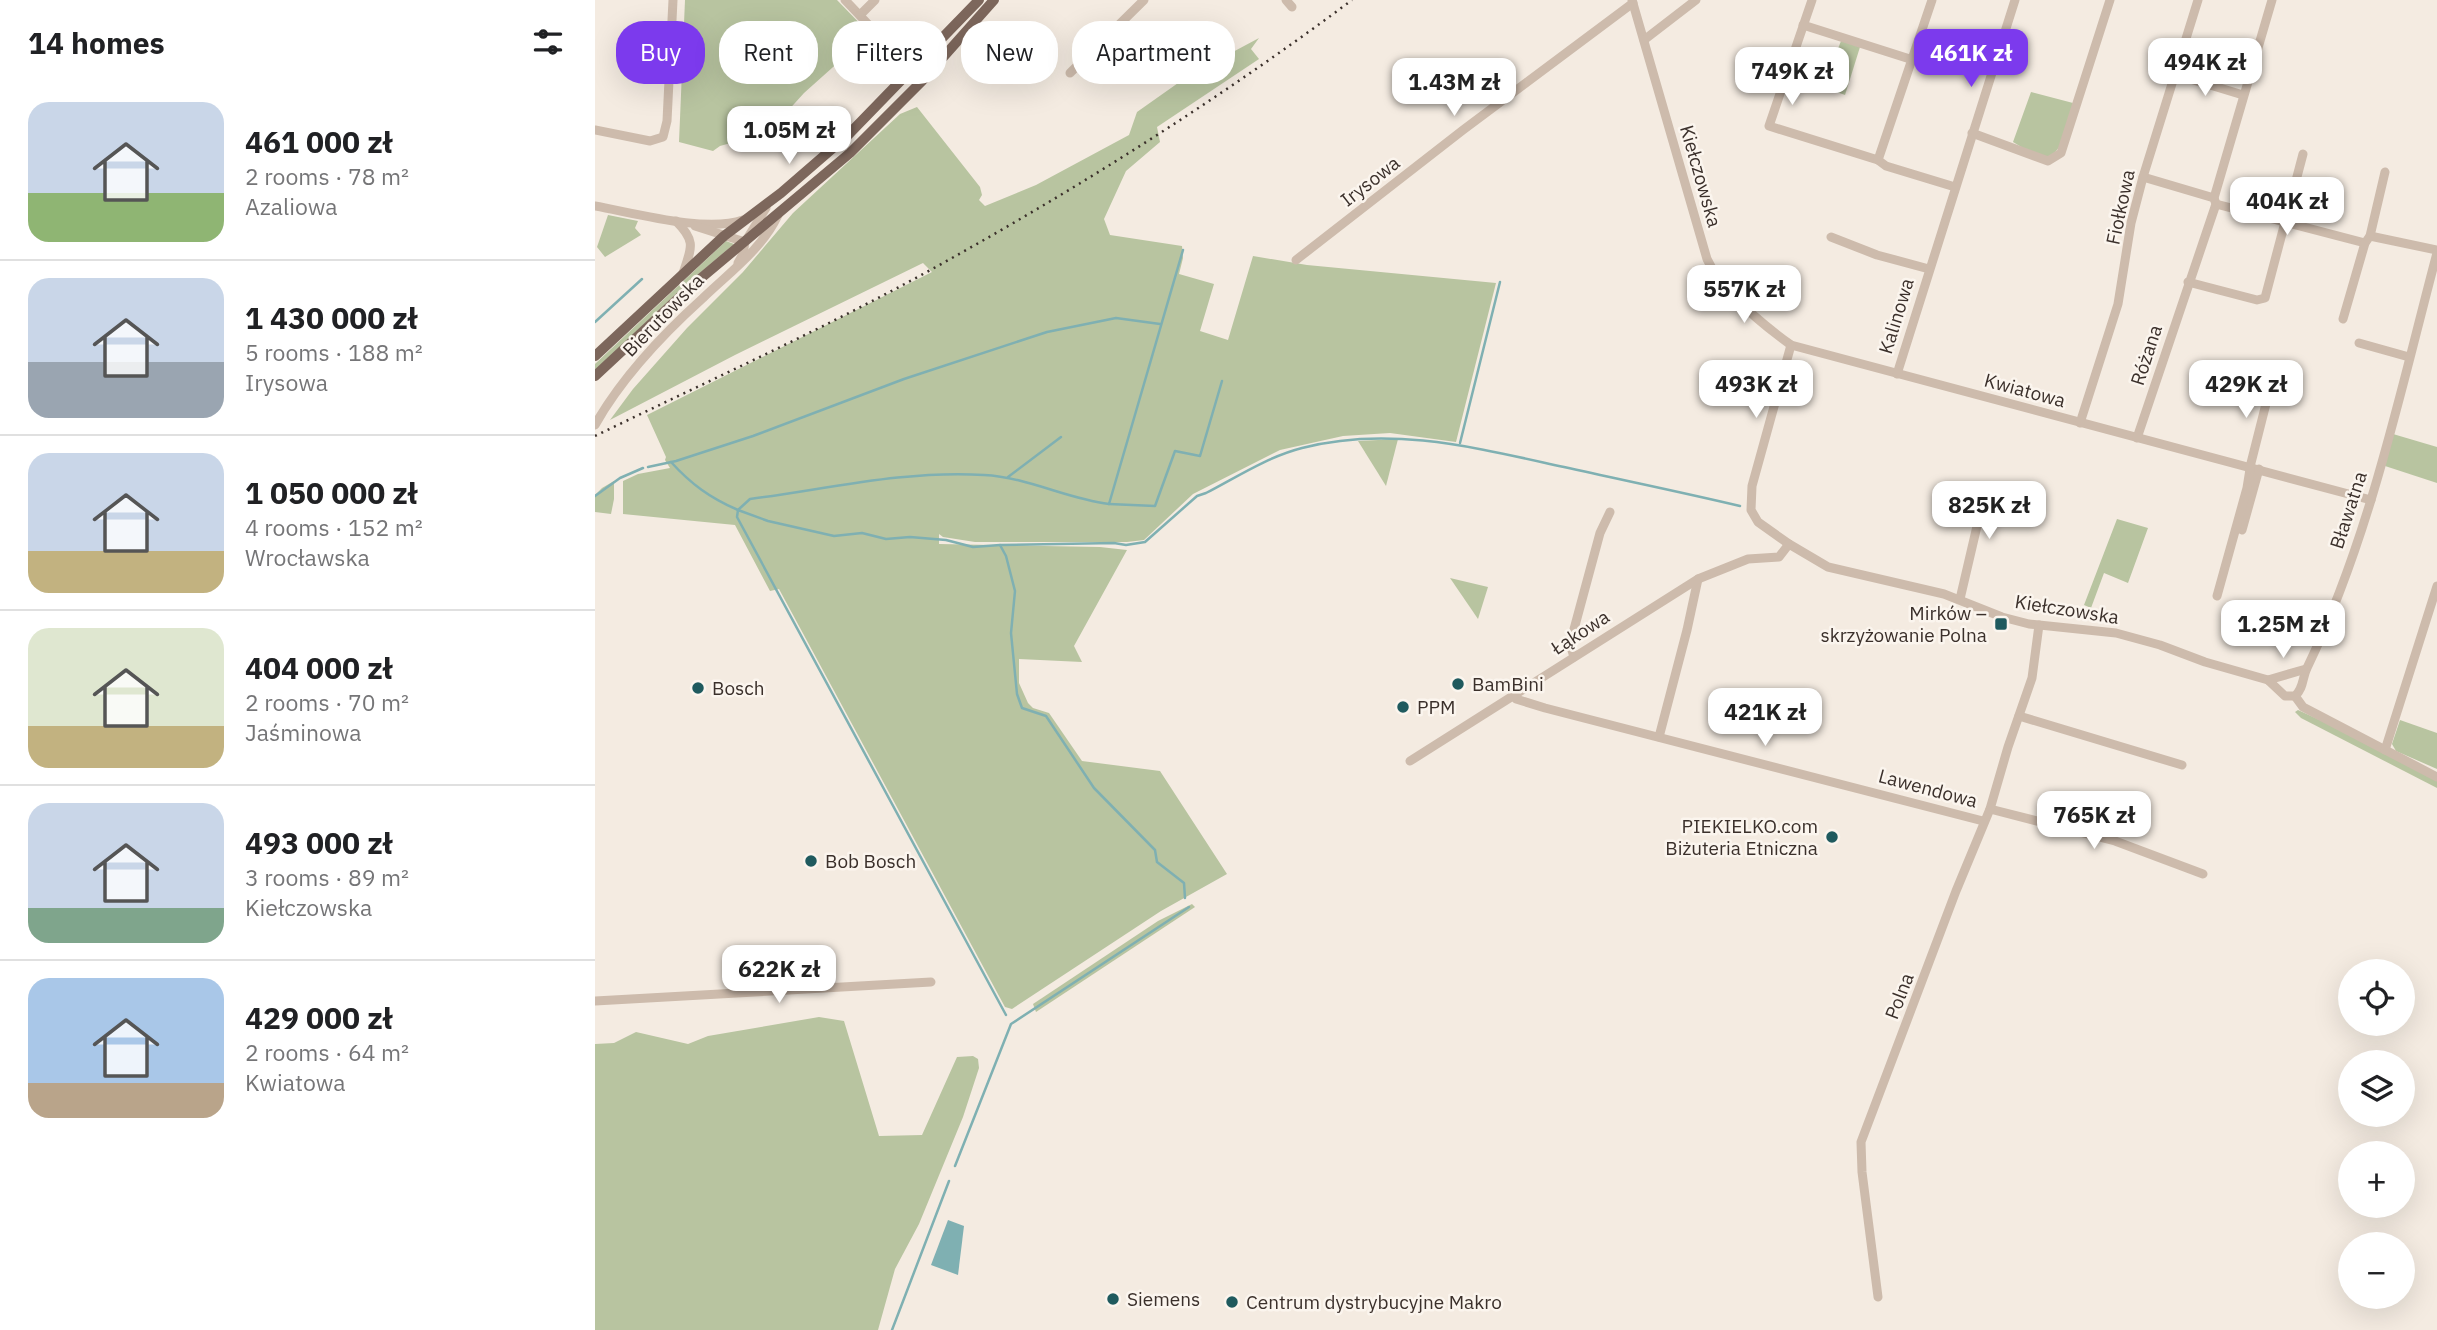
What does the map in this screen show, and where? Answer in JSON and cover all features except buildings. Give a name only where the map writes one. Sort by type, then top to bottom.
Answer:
[{"type":"main road","points":[[947,33],[979,0]]},
{"type":"main road","points":[[947,53],[994,0]]},
{"type":"main road","points":[[595,356],[724,236],[774,198],[848,135],[898,84]]},
{"type":"main road","points":[[595,376],[670,305],[841,162],[919,84]]},
{"type":"street","points":[[595,130],[650,141],[663,137],[667,121],[673,0]]},
{"type":"street","points":[[845,0],[865,21]]},
{"type":"street","points":[[859,15],[875,0]]},
{"type":"street","points":[[1070,73],[1144,0]]},
{"type":"street","points":[[1644,40],[1696,0]]},
{"type":"street","points":[[1812,0],[1769,127],[1955,187]]},
{"type":"street","points":[[1878,160],[1932,0]]},
{"type":"street","name":"Kalinowa","points":[[1897,374],[2015,0]]},
{"type":"street","points":[[1972,133],[2048,161],[2061,153],[2110,0]]},
{"type":"street","name":"Fiołkowa","points":[[2080,423],[2118,304],[2131,223],[2143,177],[2198,0]]},
{"type":"street","points":[[2259,0],[2272,2]]},
{"type":"street","name":"Kiełczowska","points":[[1633,2],[1707,259],[1728,290],[1791,345],[1753,480],[1751,510],[1758,522],[1789,544],[1838,570],[1960,599],[2002,617],[2039,625],[2116,633],[2215,666],[2268,680],[2303,707],[2437,777]]},
{"type":"street","name":"Irysowa","points":[[1296,260],[1633,2]]},
{"type":"street","name":"Różana","points":[[2137,438],[2215,201],[2243,94],[2272,2]]},
{"type":"street","points":[[1803,25],[1913,60]]},
{"type":"street","points":[[2174,74],[2243,94]]},
{"type":"street","points":[[2188,282],[2262,300],[2304,154]]},
{"type":"street","points":[[2343,319],[2385,172]]},
{"type":"street","points":[[2143,177],[2286,221],[2437,251]]},
{"type":"street","name":"Bierutowska","points":[[736,268],[759,216],[774,198]]},
{"type":"street","points":[[595,206],[676,221],[723,225],[741,222]]},
{"type":"street","name":"Bierutowska","points":[[595,425],[631,373],[700,300],[736,268],[770,232],[778,215]]},
{"type":"street","points":[[676,221],[724,236],[748,238]]},
{"type":"street","points":[[676,221],[688,233],[692,242],[683,273]]},
{"type":"street","name":"Kalinowa","points":[[1831,237],[1877,255],[1929,270]]},
{"type":"street","name":"Bławatna","points":[[2290,696],[2300,691],[2371,500],[2437,251]]},
{"type":"street","points":[[2359,343],[2409,356]]},
{"type":"street","name":"Kwiatowa","points":[[1791,345],[2371,500]]},
{"type":"street","points":[[2242,530],[2272,380]]},
{"type":"street","points":[[2217,596],[2255,468]]},
{"type":"street","points":[[1960,599],[1980,509],[1985,503],[1991,502],[2035,515]]},
{"type":"street","points":[[1574,657],[1570,644],[1600,533],[1610,512]]},
{"type":"street","name":"Łąkowa","points":[[1411,761],[1698,579],[1748,559],[1779,557],[1789,544]]},
{"type":"street","points":[[1513,694],[1516,699],[1534,705],[1660,737],[1698,579]]},
{"type":"street","points":[[2385,750],[2432,621],[2437,586]]},
{"type":"street","name":"Polna","points":[[1878,1297],[1862,1172],[1861,1142],[1983,821],[1990,809],[2007,747],[2032,678],[2039,625]]},
{"type":"street","points":[[2268,680],[2306,669]]},
{"type":"street","points":[[2019,716],[2182,765]]},
{"type":"street","name":"Lawendowa","points":[[1660,737],[1983,821]]},
{"type":"street","points":[[1990,809],[2115,841],[2203,874]]},
{"type":"street","points":[[595,1001],[930,982]]},
{"type":"green space","points":[[685,0],[837,0],[857,21],[832,21],[832,68],[818,80],[818,21],[719,21],[719,84],[814,84],[785,114],[781,114],[745,139],[720,146],[713,151],[679,142],[681,84],[705,84],[705,21],[684,21]]},
{"type":"green space","points":[[1259,38],[1251,49],[1259,59],[1235,75],[1235,51]]},
{"type":"green space","points":[[1841,41],[1860,47],[1845,95],[1823,87]]},
{"type":"green space","points":[[1177,84],[1222,84],[1157,127],[1160,142],[1126,171],[1104,219],[1110,235],[1182,246],[1183,258],[1179,274],[1214,284],[1200,331],[1228,340],[1253,256],[1307,265],[1496,283],[1456,442],[1390,433],[1343,436],[1280,450],[1193,494],[1144,540],[975,542],[939,534],[939,544],[1100,547],[1127,550],[1074,646],[1082,662],[1019,659],[1019,683],[1028,703],[1033,708],[1049,713],[1082,761],[1160,771],[1227,874],[1161,911],[1012,1009],[1005,1007],[779,589],[770,591],[735,525],[623,514],[623,481],[638,474],[670,468],[647,415],[932,272],[923,263],[610,420],[633,389],[687,328],[743,272],[793,213],[900,114],[917,107],[980,187],[982,195],[979,200],[985,206],[1036,185],[1129,135],[1137,112]]},
{"type":"green space","points":[[2031,92],[2073,103],[2062,141],[2048,158],[2033,154],[2013,142]]},
{"type":"green space","points":[[608,215],[638,221],[635,228],[641,235],[605,257],[597,247]]},
{"type":"green space","points":[[726,241],[734,244],[595,370],[595,364]]},
{"type":"green space","points":[[2393,434],[2437,447],[2437,483],[2385,466]]},
{"type":"green space","points":[[1398,439],[1386,486],[1358,441]]},
{"type":"green space","points":[[614,481],[611,514],[595,512],[595,495]]},
{"type":"green space","points":[[2117,519],[2148,528],[2128,583],[2104,573],[2091,608],[2084,605]]},
{"type":"green space","points":[[1450,578],[1488,587],[1478,619]]},
{"type":"green space","points":[[2298,710],[2437,780],[2437,788],[2301,718],[2295,712]]},
{"type":"green space","points":[[2400,720],[2437,733],[2437,769],[2396,751],[2392,744]]},
{"type":"green space","points":[[1192,904],[1195,907],[1036,1012],[1033,1004],[1158,921]]},
{"type":"green space","points":[[819,1017],[844,1021],[879,1136],[922,1135],[957,1057],[973,1056],[978,1059],[979,1068],[963,1117],[919,1224],[895,1269],[878,1330],[595,1330],[595,1044],[614,1043],[636,1032],[688,1044],[708,1036]]},
{"type":"water","points":[[948,1220],[964,1226],[958,1275],[931,1265]]},
{"type":"waterway","points":[[671,462],[701,490],[738,510],[750,499],[866,481],[954,474],[1000,477],[1109,504],[1183,250]]},
{"type":"waterway","points":[[595,322],[642,279]]},
{"type":"waterway","points":[[1460,443],[1500,282]]},
{"type":"waterway","points":[[648,467],[676,461],[753,436],[904,379],[1047,332],[1116,318],[1160,324]]},
{"type":"waterway","points":[[1109,504],[1155,506],[1175,451],[1200,456],[1222,381]]},
{"type":"waterway","points":[[1008,477],[1061,437]]},
{"type":"waterway","points":[[1006,1015],[737,517],[738,510],[768,521],[834,536],[862,533],[886,539],[910,537],[946,540],[973,547],[1114,543],[1126,545],[1145,542],[1197,496],[1277,457],[1335,441],[1368,439],[1401,439],[1466,447],[1740,506]]},
{"type":"waterway","points":[[595,496],[620,478],[643,468]]},
{"type":"waterway","points":[[1000,545],[1006,556],[1015,591],[1011,633],[1017,694],[1022,708],[1046,716],[1094,788],[1155,850],[1157,862],[1184,883],[1185,898]]},
{"type":"waterway","points":[[955,1166],[1011,1024],[1189,907]]},
{"type":"waterway","points":[[892,1330],[949,1181]]},
{"type":"railway","points":[[595,436],[835,320],[1027,215],[1193,112],[1352,0]]},
{"type":"place","name":"Mirków – skrzyżowanie Polna","points":[[2001,624]]},
{"type":"place","name":"BamBini","points":[[1458,684]]},
{"type":"place","name":"Bosch","points":[[698,688]]},
{"type":"place","name":"PPM","points":[[1403,707]]},
{"type":"place","name":"PIEKIELKO.com Biżuteria Etniczna","points":[[1832,837]]},
{"type":"place","name":"Bob Bosch","points":[[811,861]]},
{"type":"place","name":"Siemens","points":[[1113,1299]]},
{"type":"place","name":"Centrum dystrybucyjne Makro","points":[[1232,1302]]}]
